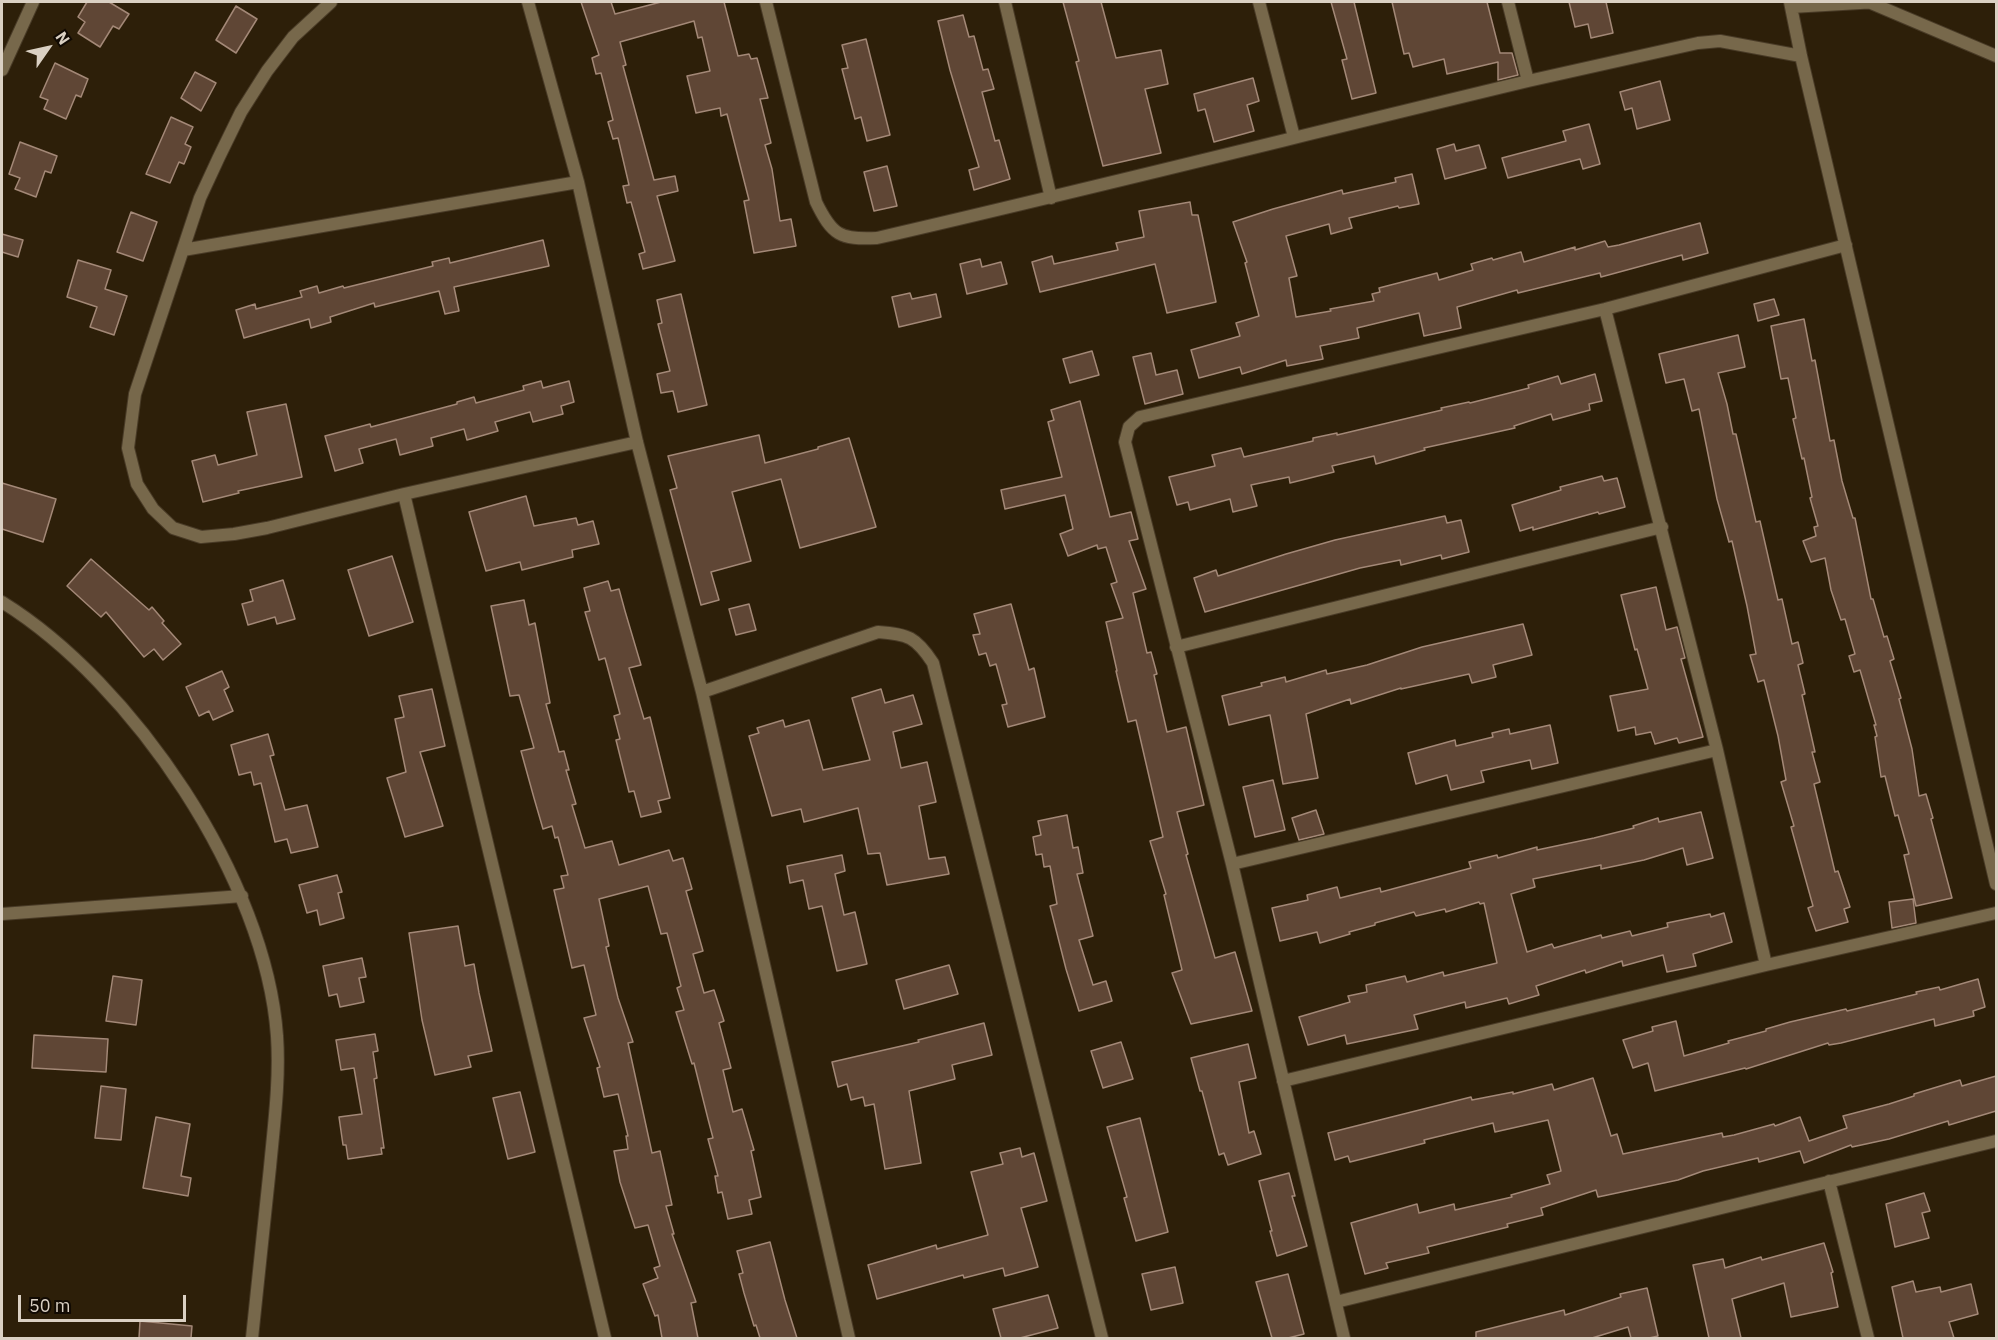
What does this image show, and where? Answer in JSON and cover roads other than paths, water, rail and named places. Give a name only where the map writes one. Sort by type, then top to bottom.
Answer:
[{"type":"street","points":[[2,70],[33,2]]},
{"type":"street","points":[[331,2],[293,37],[267,71],[241,112],[200,198],[135,394],[128,448],[137,484],[153,508],[173,528],[201,537],[234,534],[637,442]]},
{"type":"street","points":[[528,2],[578,182],[637,442],[702,692],[849,1338]]},
{"type":"street","points":[[766,2],[816,202],[825,221],[840,235],[860,239],[877,238],[1051,198],[1294,137],[1698,43],[1720,41],[1801,56]]},
{"type":"street","points":[[1005,2],[1051,198]]},
{"type":"street","points":[[1259,2],[1294,137]]},
{"type":"street","points":[[1508,2],[1528,81]]},
{"type":"street","points":[[1996,56],[1876,2],[1790,4],[1996,884]]},
{"type":"street","points":[[183,250],[578,182]]},
{"type":"street","points":[[1344,1338],[1232,864],[1125,442],[1129,427],[1140,417],[1605,309],[1846,245]]},
{"type":"street","points":[[1605,309],[1717,750],[1766,965]]},
{"type":"street","points":[[404,494],[605,1338]]},
{"type":"street","points":[[1176,647],[1662,527]]},
{"type":"street","points":[[2,602],[52,639],[87,670],[138,728],[182,786],[213,838],[242,896],[257,940],[270,990],[277,1035],[278,1079],[252,1338]]},
{"type":"street","points":[[702,692],[878,632],[901,633],[921,645],[933,663],[1102,1338]]},
{"type":"street","points":[[1232,864],[1717,750]]},
{"type":"street","points":[[2,914],[242,896]]},
{"type":"street","points":[[1283,1081],[1766,965],[1996,913]]},
{"type":"street","points":[[1336,1302],[1996,1141]]},
{"type":"street","points":[[1829,1181],[1868,1338]]}]
